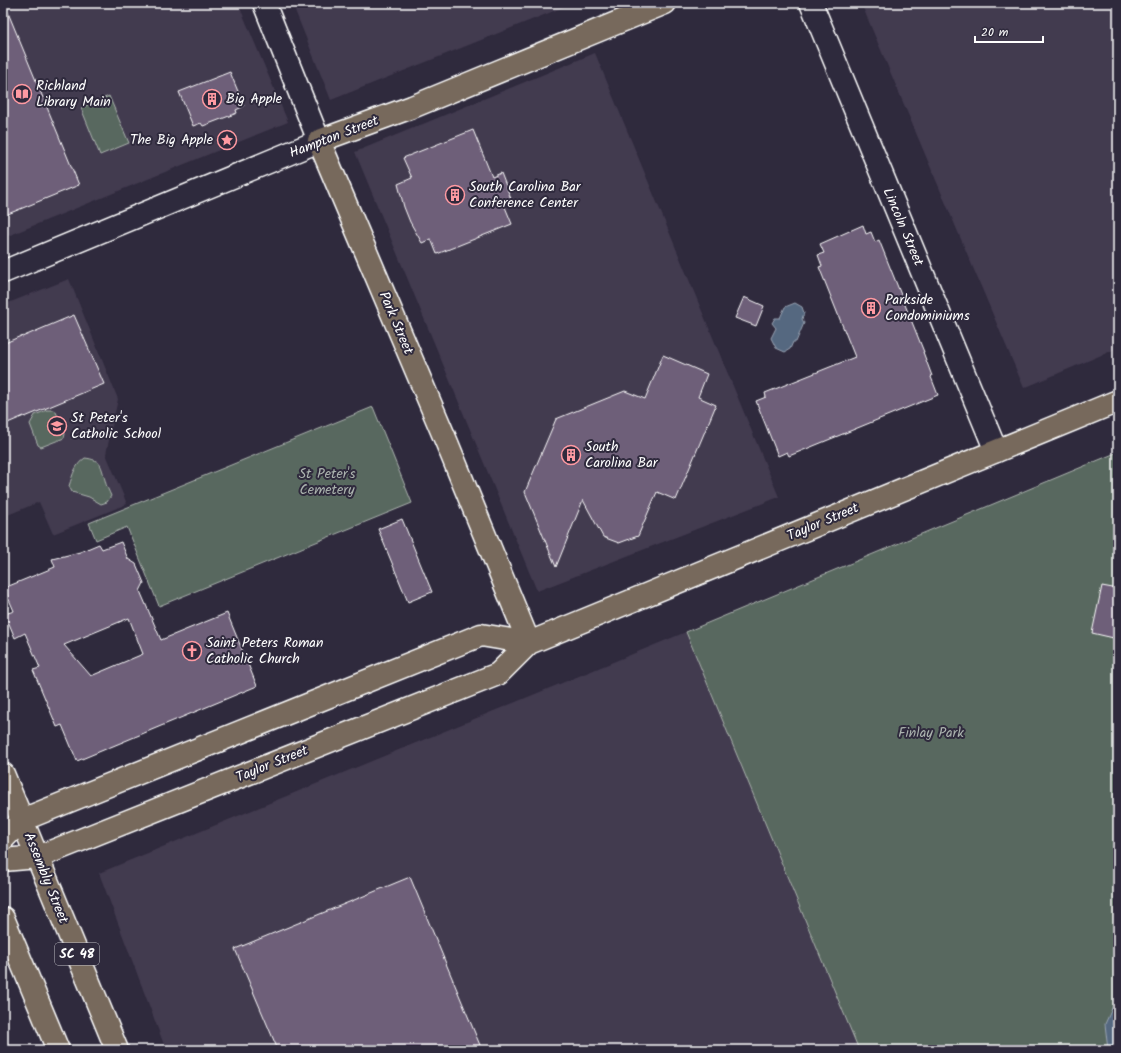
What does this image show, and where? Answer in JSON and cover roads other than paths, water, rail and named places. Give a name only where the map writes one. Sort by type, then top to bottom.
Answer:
[{"type":"main road","name":"Hampton Street","points":[[319,141],[412,107],[665,3]]},
{"type":"main road","name":"Park Street","points":[[319,141],[447,443],[529,643]]},
{"type":"main road","name":"Taylor Street","points":[[3,860],[38,857],[498,674],[529,643],[1118,400]]},
{"type":"main road","points":[[3,839],[22,820],[481,635],[529,643]]},
{"type":"main road","name":"Assembly Street","points":[[3,774],[117,1050]]},
{"type":"main road","points":[[3,918],[58,1050]]},
{"type":"street","name":"Park Street","points":[[264,3],[319,141]]},
{"type":"street","name":"Lincoln Street","points":[[811,3],[996,451]]},
{"type":"street","name":"Hampton Street","points":[[3,272],[319,141]]},
{"type":"water","points":[[795,303],[802,307],[804,313],[802,319],[804,323],[796,342],[793,342],[790,349],[785,352],[776,348],[771,338],[776,328],[772,323],[775,318],[780,318],[785,307]]},
{"type":"water","points":[[1118,1001],[1118,1050],[1108,1050],[1105,1024],[1114,1004]]},
{"type":"place","name":"Richland Library Main","points":[[22,94]]},
{"type":"place","name":"Big Apple","points":[[212,99]]},
{"type":"place","name":"The Big Apple","points":[[227,140]]},
{"type":"place","name":"South Carolina Bar Conference Center","points":[[455,195]]},
{"type":"place","name":"Parkside Condominiums","points":[[871,308]]},
{"type":"place","name":"St Peter's Catholic School","points":[[57,426]]},
{"type":"place","name":"South Carolina Bar","points":[[571,455]]},
{"type":"place","name":"Saint Peters Roman Catholic Church","points":[[192,651]]},
{"type":"park label","name":"St Peter's Cemetery","points":[[327,482]]},
{"type":"park label","name":"Finlay Park","points":[[931,733]]}]
